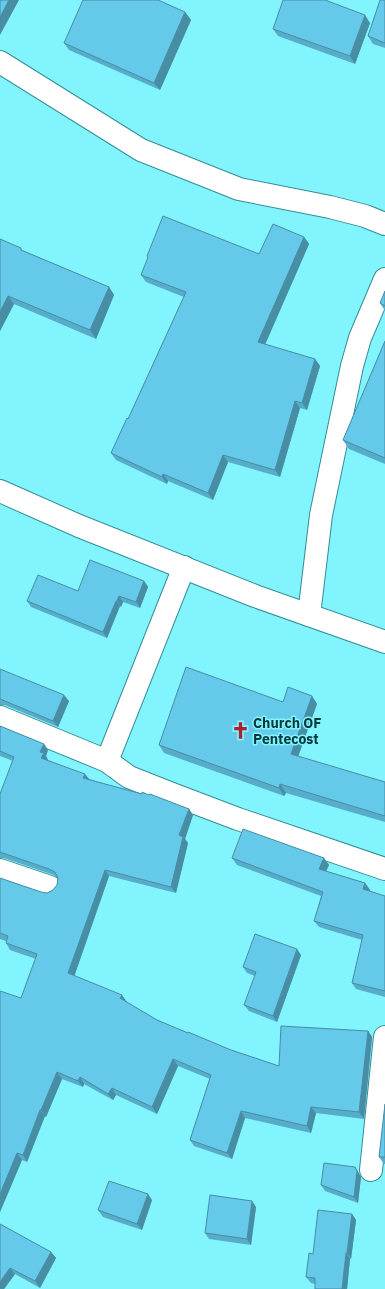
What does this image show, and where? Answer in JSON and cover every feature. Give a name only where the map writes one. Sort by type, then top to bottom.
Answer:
[{"type":"street","points":[[0,62],[142,150],[239,189],[330,207],[365,216],[385,224]]},
{"type":"street","points":[[309,615],[322,516],[352,366],[360,338],[385,280]]},
{"type":"street","points":[[0,490],[79,526],[255,596],[385,642]]},
{"type":"street","points":[[107,761],[184,567]]},
{"type":"street","points":[[0,717],[107,761],[129,777],[172,794],[238,819],[385,869]]},
{"type":"street","points":[[0,870],[50,887]]},
{"type":"street","points":[[371,1170],[385,1037]]},
{"type":"building","points":[[0,0],[9,0],[0,17]]},
{"type":"building","points":[[83,0],[158,0],[185,12],[154,83],[64,43]]},
{"type":"building","points":[[283,0],[325,0],[365,15],[350,56],[273,29]]},
{"type":"building","points":[[380,0],[385,0],[385,43],[368,36]]},
{"type":"building","points":[[163,216],[259,254],[273,224],[304,237],[258,342],[315,359],[302,403],[295,401],[275,470],[223,455],[208,493],[163,474],[162,477],[111,453],[186,292],[141,275]]},
{"type":"building","points":[[0,239],[21,248],[21,250],[109,287],[90,330],[8,296],[0,312]]},
{"type":"building","points":[[385,291],[385,306],[380,303]]},
{"type":"building","points":[[385,341],[385,458],[343,440]]},
{"type":"building","points":[[90,560],[144,581],[136,602],[119,596],[103,632],[27,601],[38,575],[78,591]]},
{"type":"building","name":"Church OF Pentecost","points":[[186,667],[283,702],[288,687],[312,696],[291,754],[385,782],[385,816],[280,784],[279,788],[159,745]]},
{"type":"building","points":[[0,669],[64,695],[53,721],[0,699]]},
{"type":"building","points":[[0,726],[44,744],[40,752],[44,753],[41,758],[85,774],[83,778],[142,794],[142,792],[149,795],[150,794],[189,809],[179,835],[183,837],[171,887],[105,870],[68,973],[122,995],[120,998],[157,1020],[231,1050],[279,1066],[281,1026],[368,1031],[359,1112],[311,1107],[307,1126],[241,1111],[227,1153],[190,1140],[211,1075],[173,1059],[152,1107],[112,1088],[108,1094],[80,1077],[78,1081],[57,1072],[40,1110],[23,1155],[17,1153],[0,1194],[0,991],[21,998],[37,954],[6,943],[8,936],[0,933],[0,878],[47,893],[53,890],[57,885],[58,878],[55,872],[49,869],[0,852],[0,794],[14,757],[0,751]]},
{"type":"building","points":[[243,829],[324,858],[319,869],[365,883],[363,889],[385,896],[385,991],[352,983],[363,935],[314,921],[323,892],[232,858]]},
{"type":"building","points":[[255,934],[297,949],[273,1016],[244,1005],[256,972],[243,967]]},
{"type":"building","points":[[385,1104],[385,1157],[379,1157]]},
{"type":"building","points":[[324,1163],[355,1167],[357,1171],[354,1197],[321,1185]]},
{"type":"building","points":[[109,1181],[148,1194],[137,1224],[98,1210]]},
{"type":"building","points":[[210,1195],[252,1201],[247,1239],[205,1233]]},
{"type":"building","points":[[318,1210],[352,1214],[342,1289],[315,1289],[315,1278],[306,1277],[309,1253],[313,1254]]},
{"type":"building","points":[[0,1224],[51,1252],[35,1281],[10,1268],[0,1282]]},
{"type":"place","name":"Church OF Pentecost","points":[[240,731]]}]
